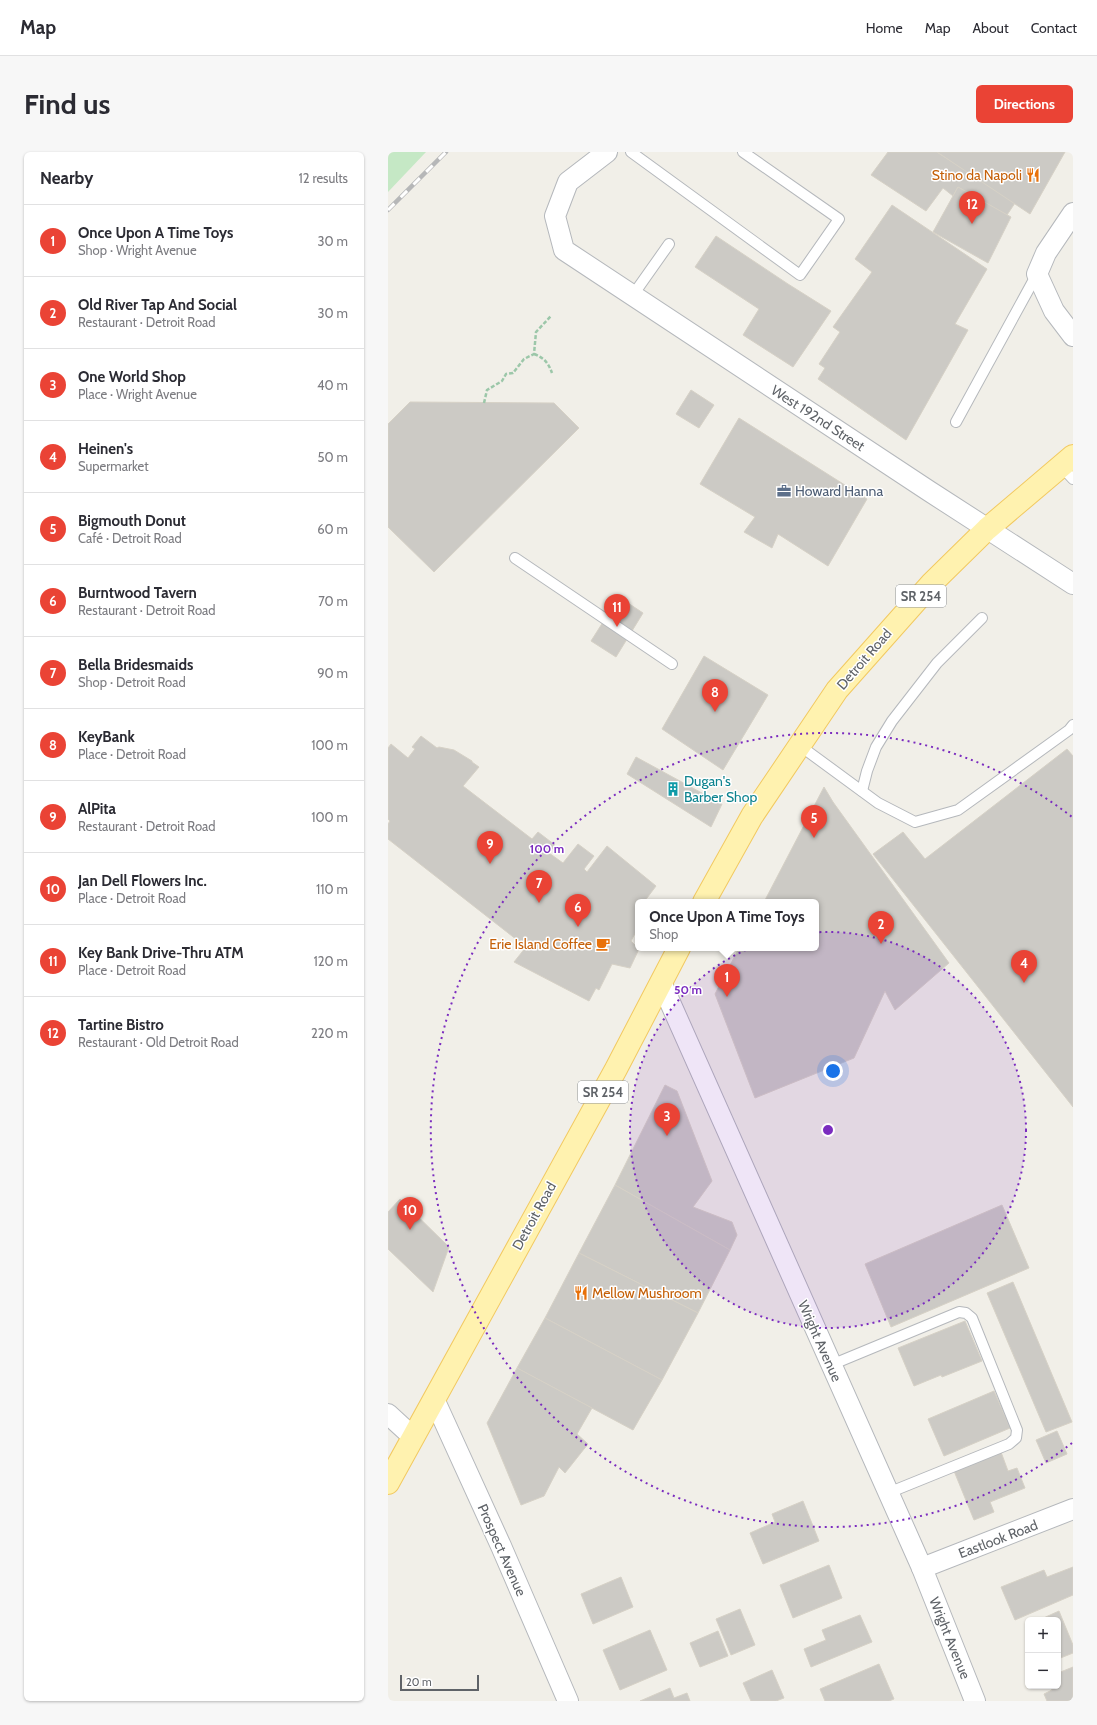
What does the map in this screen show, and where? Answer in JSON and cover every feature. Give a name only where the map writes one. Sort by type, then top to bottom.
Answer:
[{"type":"main road","name":"Detroit Road","points":[[706,899],[752,816],[837,690],[932,583],[987,529],[1069,467]]},
{"type":"main road","name":"Detroit Road","points":[[388,1483],[616,1069],[677,951]]},
{"type":"street","name":"West 192nd Street","points":[[607,152],[568,182],[555,216],[564,250],[1073,584]]},
{"type":"street","points":[[1073,213],[1046,253],[1037,274],[1054,311],[1073,336]]},
{"type":"street","name":"Wright Avenue","points":[[661,982],[922,1568],[975,1701]]},
{"type":"street","name":"Prospect Avenue","points":[[434,1399],[501,1546],[568,1701]]},
{"type":"street","points":[[388,1414],[413,1437]]},
{"type":"street","name":"Eastlook Road","points":[[922,1568],[1073,1510]]},
{"type":"lane","points":[[631,152],[800,275],[839,219],[743,152]]},
{"type":"lane","points":[[633,295],[669,244]]},
{"type":"lane","points":[[956,422],[1037,274]]},
{"type":"lane","points":[[515,558],[672,664]]},
{"type":"lane","points":[[862,791],[867,771],[876,747],[892,721],[937,664],[982,618]]},
{"type":"lane","points":[[799,745],[878,803],[915,822],[958,810],[1072,730]]},
{"type":"lane","points":[[831,1365],[960,1312],[966,1313],[972,1318],[1017,1430],[1016,1438],[1009,1444],[888,1493]]},
{"type":"path","points":[[534,354],[536,332],[551,316]]},
{"type":"path","points":[[534,354],[543,358],[548,364],[552,373]]},
{"type":"path","points":[[484,403],[487,390],[502,381],[506,374],[513,373],[524,359],[534,354]]},
{"type":"green space","points":[[388,152],[426,152],[388,192]]},
{"type":"building","points":[[888,152],[937,152],[1015,203],[1007,215],[958,187],[953,196],[943,188],[926,211],[871,175]]},
{"type":"building","points":[[937,152],[1065,152],[1030,214]]},
{"type":"building","points":[[958,187],[1011,217],[988,263],[933,232]]},
{"type":"building","points":[[892,205],[987,269],[955,324],[968,330],[906,440],[818,379],[825,368],[819,364],[840,332],[833,327],[872,272],[855,259]]},
{"type":"building","points":[[716,236],[831,311],[793,367],[743,335],[759,309],[695,267]]},
{"type":"building","points":[[691,390],[714,405],[699,428],[676,414]]},
{"type":"building","points":[[410,402],[554,403],[579,428],[434,572],[388,527],[388,424]]},
{"type":"building","name":"Howard Hanna","points":[[739,418],[867,499],[828,566],[778,534],[772,548],[744,532],[755,517],[700,484]]},
{"type":"building","points":[[619,597],[643,613],[616,657],[591,641]]},
{"type":"building","points":[[704,656],[768,695],[723,770],[662,729]]},
{"type":"building","points":[[421,736],[437,748],[439,747],[454,750],[472,761],[479,767],[463,786],[532,839],[538,832],[555,845],[549,853],[563,863],[578,844],[594,856],[584,869],[587,872],[607,846],[656,886],[646,899],[635,899],[635,934],[631,941],[635,945],[635,951],[638,951],[630,968],[612,964],[599,990],[596,988],[589,1001],[514,962],[526,947],[388,839],[388,824],[390,821],[388,819],[388,748],[391,744],[408,758],[415,749],[412,747]]},
{"type":"building","points":[[1067,749],[1073,756],[1073,1107],[873,854],[903,832],[925,859]]},
{"type":"building","name":"Dugan's Barber Shop","points":[[636,757],[722,804],[711,827],[627,774]]},
{"type":"building","points":[[824,787],[833,802],[949,963],[895,1010],[885,991],[854,1058],[755,1098],[715,994],[737,951],[819,951],[819,899],[766,899]]},
{"type":"building","points":[[665,1085],[677,1091],[712,1181],[693,1207],[732,1222],[737,1235],[730,1250],[615,1185]]},
{"type":"building","points":[[615,1185],[730,1250],[698,1313],[579,1253]]},
{"type":"building","points":[[400,1199],[449,1247],[433,1292],[388,1249],[388,1212]]},
{"type":"building","points":[[1002,1205],[1029,1268],[891,1327],[865,1264]]},
{"type":"building","points":[[579,1253],[698,1313],[662,1380],[545,1318]]},
{"type":"building","points":[[1013,1282],[1072,1422],[1046,1432],[987,1293]]},
{"type":"building","points":[[545,1318],[662,1380],[633,1430],[517,1368]]},
{"type":"building","points":[[965,1321],[982,1361],[942,1377],[941,1375],[914,1386],[898,1348]]},
{"type":"building","points":[[517,1368],[592,1408],[577,1434],[588,1444],[565,1473],[559,1467],[544,1496],[521,1505],[487,1423]]},
{"type":"building","points":[[994,1391],[1010,1428],[944,1456],[928,1419]]},
{"type":"building","points":[[1057,1431],[1067,1454],[1046,1463],[1036,1440]]},
{"type":"building","points":[[1001,1452],[1008,1471],[1017,1468],[1025,1488],[990,1502],[994,1512],[974,1520],[954,1471]]},
{"type":"building","points":[[803,1501],[819,1541],[763,1564],[750,1533],[775,1522],[772,1514]]},
{"type":"building","points":[[829,1565],[842,1598],[793,1618],[780,1585]]},
{"type":"building","points":[[1073,1567],[1073,1595],[1015,1620],[1001,1587],[1044,1570],[1047,1577]]},
{"type":"building","points":[[621,1577],[633,1607],[593,1624],[581,1594]]},
{"type":"building","points":[[740,1609],[755,1645],[731,1655],[716,1619]]},
{"type":"building","points":[[1059,1611],[1073,1645],[1073,1653],[1061,1658],[1061,1617],[1046,1617]]},
{"type":"building","points":[[860,1615],[872,1642],[811,1667],[804,1649],[826,1640],[822,1630]]},
{"type":"building","points":[[650,1630],[667,1670],[620,1690],[603,1650]]},
{"type":"building","points":[[718,1631],[728,1656],[700,1667],[690,1643]]},
{"type":"building","points":[[879,1664],[894,1699],[889,1701],[825,1701],[820,1689]]},
{"type":"building","points":[[1073,1667],[1073,1701],[1047,1701],[1044,1694],[1052,1689],[1061,1689],[1061,1672]]},
{"type":"building","points":[[772,1670],[784,1698],[776,1701],[751,1701],[743,1683]]},
{"type":"building","points":[[670,1688],[674,1698],[687,1693],[690,1701],[640,1701]]},
{"type":"railway","points":[[388,210],[446,152]]},
{"type":"place","name":"Stino da Napoli","points":[[1033,175]]},
{"type":"place","name":"Tartine Bistro","points":[[972,224]]},
{"type":"place","name":"Howard Hanna","points":[[784,491]]},
{"type":"place","name":"Key Bank Drive-Thru ATM","points":[[617,627]]},
{"type":"place","name":"KeyBank","points":[[715,712]]},
{"type":"place","name":"Dugan's Barber Shop","points":[[673,789]]},
{"type":"place","name":"Bigmouth Donut","points":[[814,838]]},
{"type":"place","name":"AlPita","points":[[490,864]]},
{"type":"place","name":"Bella Bridesmaids","points":[[539,903]]},
{"type":"place","name":"Burntwood Tavern","points":[[578,927]]},
{"type":"place","name":"Erie Island Coffee","points":[[603,944]]},
{"type":"place","name":"Old River Tap And Social","points":[[881,944]]},
{"type":"place","name":"Heinen's","points":[[1024,983]]},
{"type":"place","name":"Once Upon A Time Toys","points":[[727,997]]},
{"type":"place","name":"One World Shop","points":[[667,1136]]},
{"type":"place","name":"Jan Dell Flowers Inc.","points":[[410,1230]]},
{"type":"place","name":"Mellow Mushroom","points":[[581,1293]]}]
